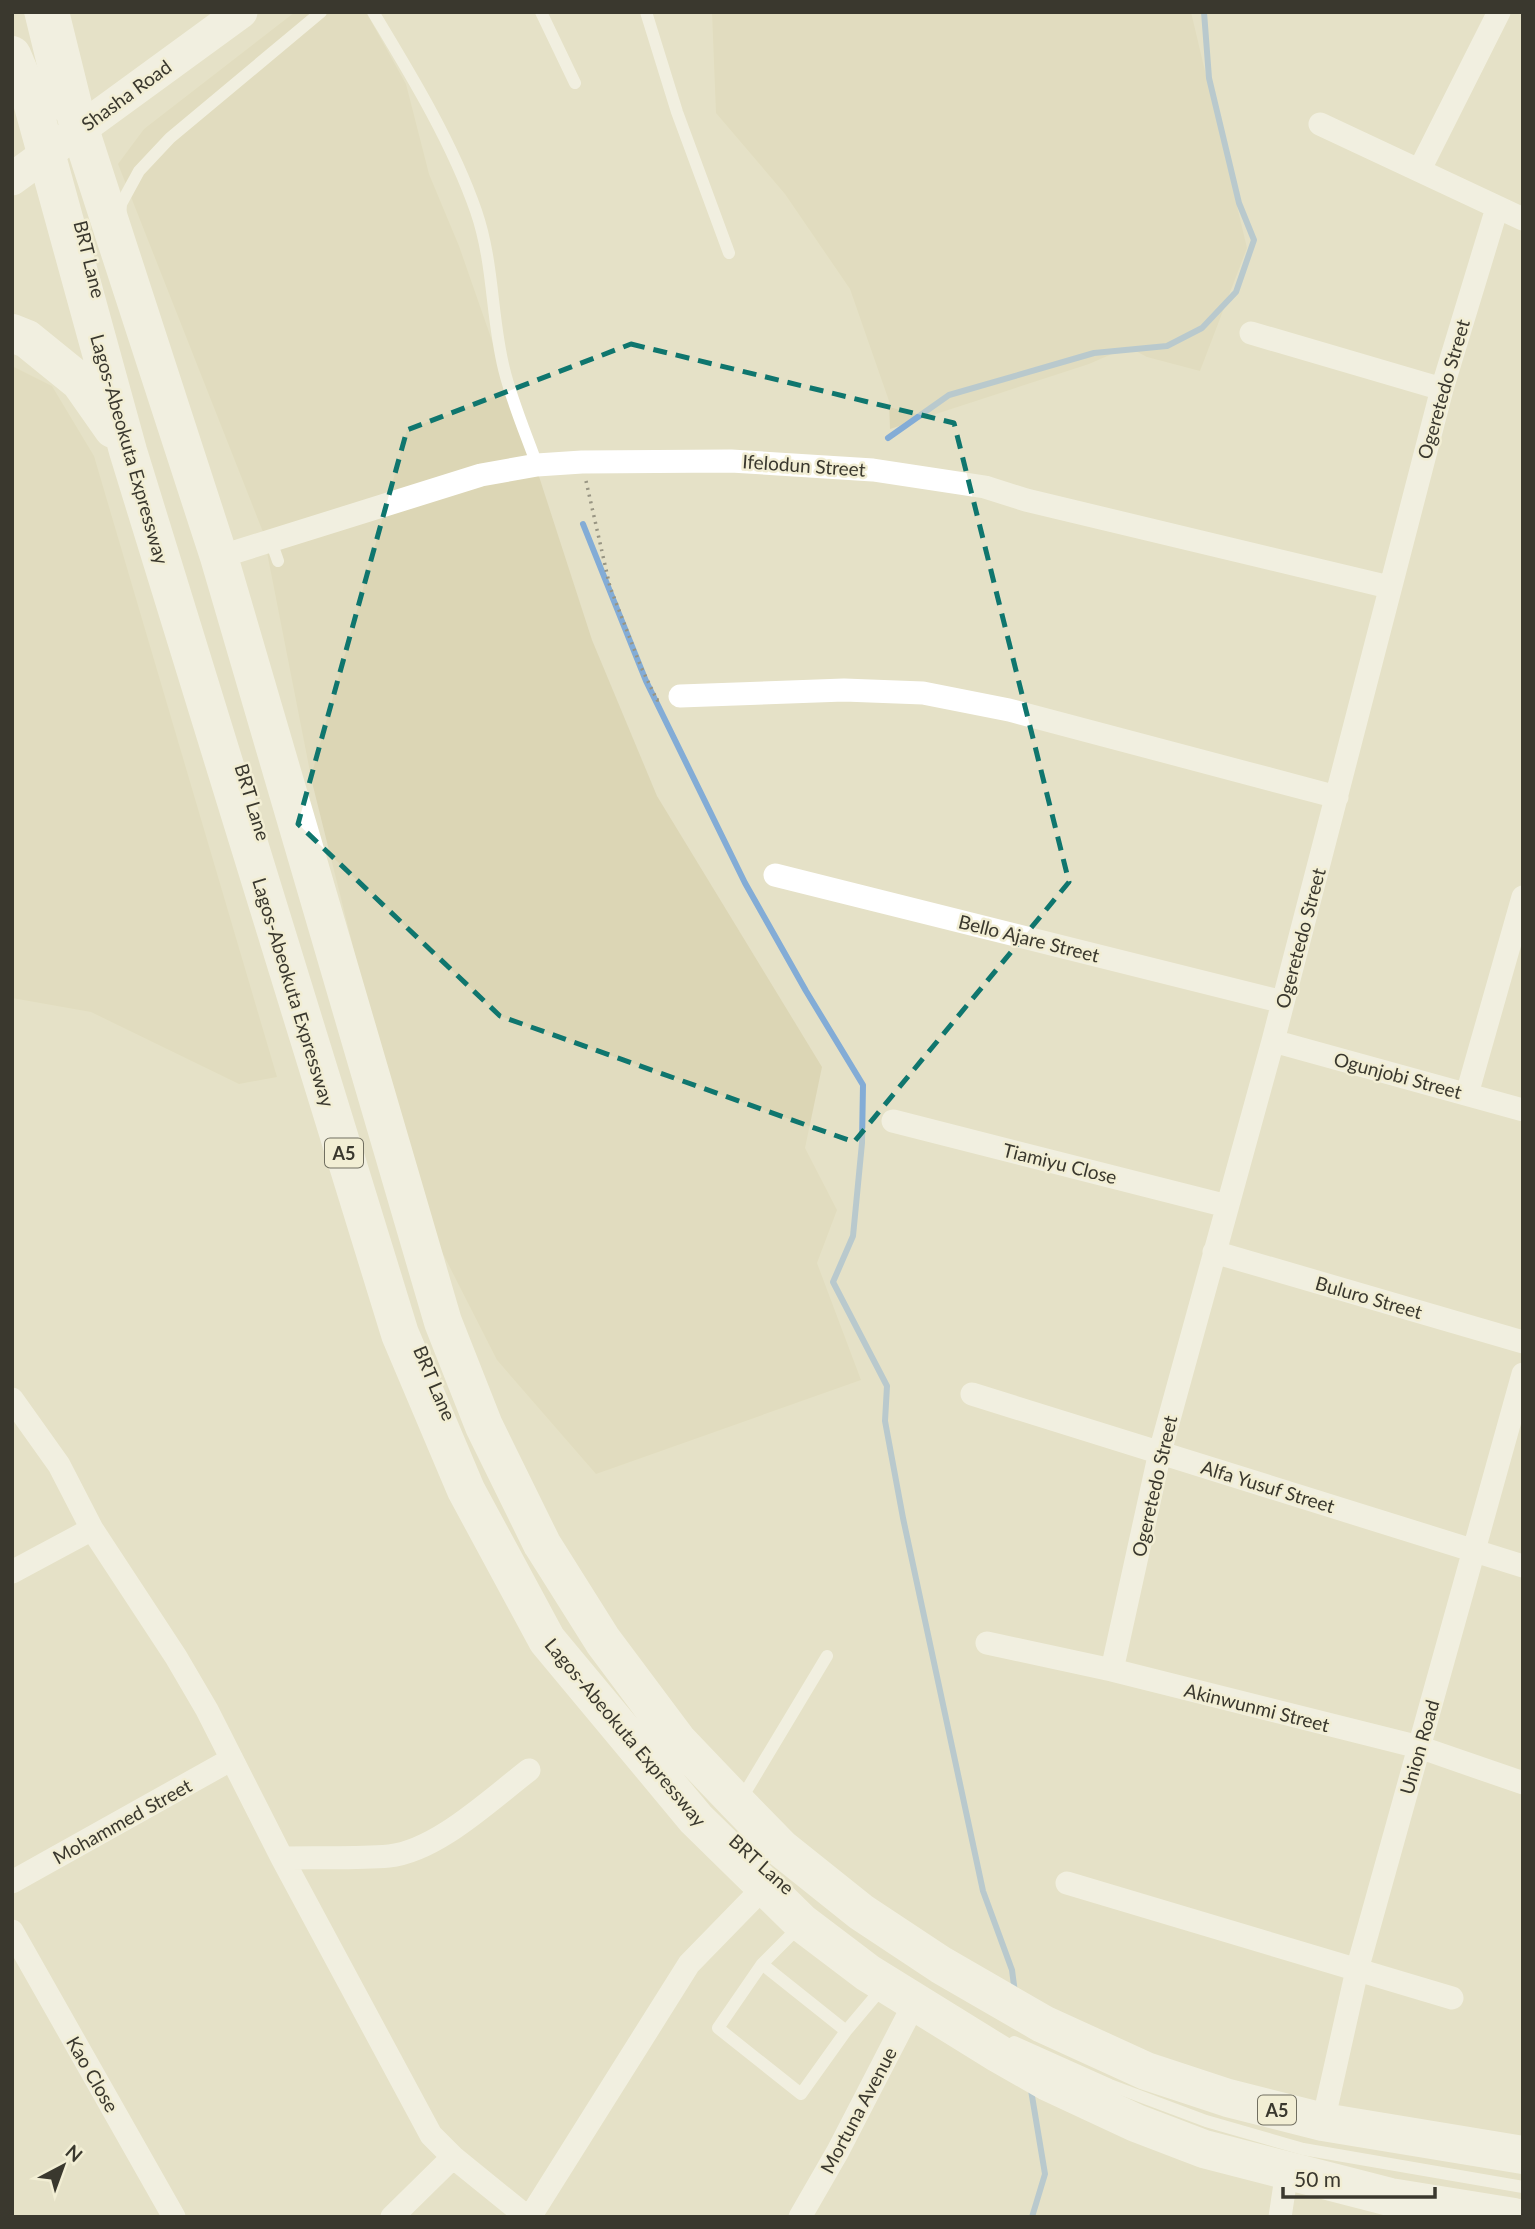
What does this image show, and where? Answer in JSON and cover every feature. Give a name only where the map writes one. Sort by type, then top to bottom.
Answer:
[{"type":"highway","name":"Lagos-Abeokuta Expressway","points":[[50,12],[76,117],[219,557],[443,1322],[484,1426],[542,1544],[603,1641],[677,1740],[781,1848],[861,1912],[941,1965],[998,1998],[1046,2054],[1136,2123],[1204,2149],[1390,2197],[1514,2217]]},
{"type":"highway","name":"Lagos-Abeokuta Expressway","points":[[12,55],[32,102],[128,452],[400,1334],[466,1490],[547,1640],[696,1819],[774,1885],[803,1923],[1002,2046],[1146,2071],[1228,2098],[1323,2122],[1523,2155]]},
{"type":"highway","points":[[12,333],[27,339],[80,382],[128,452]]},
{"type":"main road","name":"Shasha Road","points":[[13,169],[124,84],[205,12]]},
{"type":"main road","name":"Shasha Road","points":[[124,84],[241,12]]},
{"type":"street","points":[[1420,169],[1499,12]]},
{"type":"street","points":[[1320,124],[1523,219]]},
{"type":"street","name":"Ogeretedo Street","points":[[1112,1670],[1160,1452],[1338,797],[1389,587],[1442,389],[1497,208]]},
{"type":"street","points":[[1251,333],[1442,389]]},
{"type":"street","name":"Ifelodun Street","points":[[219,557],[275,551],[481,475],[537,465],[582,462],[731,461],[873,470],[985,487],[1040,504],[1389,587]]},
{"type":"street","points":[[680,696],[844,690],[923,693],[1009,710],[1338,797]]},
{"type":"street","name":"Bello Ajare Street","points":[[775,875],[1283,1002]]},
{"type":"street","points":[[1467,1094],[1523,897]]},
{"type":"street","name":"Ogunjobi Street","points":[[1273,1041],[1523,1110]]},
{"type":"street","name":"Tiamiyu Close","points":[[893,1121],[1227,1206]]},
{"type":"street","name":"Buluro Street","points":[[1214,1252],[1523,1342]]},
{"type":"street","name":"Union Road","points":[[1323,2122],[1357,1970],[1523,1374]]},
{"type":"street","name":"Alfa Yusuf Street","points":[[972,1394],[1523,1566]]},
{"type":"street","points":[[12,1399],[59,1465],[92,1529],[176,1657],[207,1710],[282,1858],[431,2135],[453,2157],[529,2217],[689,1964],[774,1885]]},
{"type":"street","points":[[12,1572],[92,1529]]},
{"type":"street","name":"Akinwunmi Street","points":[[987,1643],[1112,1670],[1419,1747],[1523,1783]]},
{"type":"street","name":"Mohammed Street","points":[[12,1882],[232,1759]]},
{"type":"street","points":[[282,1858],[391,1856],[414,1849],[437,1840],[529,1770]]},
{"type":"street","points":[[1067,1883],[1452,1998]]},
{"type":"street","name":"Kao Close","points":[[12,1931],[174,2217]]},
{"type":"street","name":"Mortuna Avenue","points":[[800,2217],[838,2151],[913,1993]]},
{"type":"street","points":[[392,2217],[453,2157]]},
{"type":"street","points":[[1280,2217],[1287,2171]]},
{"type":"lane","points":[[30,12],[65,156]]},
{"type":"lane","points":[[117,241],[121,204],[139,171],[170,138],[321,12]]},
{"type":"lane","points":[[373,12],[415,82],[477,212],[487,249],[504,370],[537,465]]},
{"type":"lane","points":[[541,12],[575,83]]},
{"type":"lane","points":[[646,12],[677,112],[729,253]]},
{"type":"lane","name":"BRT Lane","points":[[96,287],[115,353]]},
{"type":"lane","name":"BRT Lane","points":[[405,1305],[413,1331],[494,1526],[549,1616]]},
{"type":"lane","name":"BRT Lane","points":[[570,1648],[599,1690],[688,1794],[774,1885]]},
{"type":"lane","points":[[738,1804],[827,1656]]},
{"type":"lane","points":[[803,1923],[762,1965],[718,2028],[801,2094],[846,2031],[913,1993]]},
{"type":"lane","points":[[762,1965],[846,2031]]},
{"type":"lane","points":[[1046,2054],[1111,2085],[1206,2121],[1303,2149],[1523,2187]]},
{"type":"path","points":[[582,462],[610,587],[641,667],[657,700],[680,696]]},
{"type":"highlighted area","points":[[631,344],[954,423],[1069,882],[854,1142],[500,1016],[298,824],[407,430]]},
{"type":"shaded area","points":[[295,12],[366,12],[406,84],[429,174],[459,246],[534,461],[592,640],[657,796],[822,1067],[805,1148],[837,1210],[817,1263],[861,1380],[596,1474],[497,1360],[439,1246],[372,1023],[312,782],[263,532],[118,164],[144,129]]},
{"type":"shaded area","points":[[712,12],[1191,12],[1247,248],[1200,371],[1147,357],[1128,347],[1089,364],[890,429],[889,401],[850,289],[785,194],[716,113]]},
{"type":"shaded area","points":[[12,366],[52,386],[94,456],[277,1077],[239,1084],[91,1012],[12,998]]},
{"type":"waterway","points":[[888,438],[949,395],[1094,353],[1167,346],[1202,328],[1236,292],[1254,240],[1239,203],[1209,78],[1204,12]]},
{"type":"waterway","points":[[583,524],[646,681],[745,883],[863,1085],[862,1143],[853,1236],[833,1282],[887,1386],[885,1421],[903,1518],[983,1891],[1012,1970],[1015,1993]]},
{"type":"waterway","points":[[1031,2090],[1045,2174],[1032,2217]]}]
